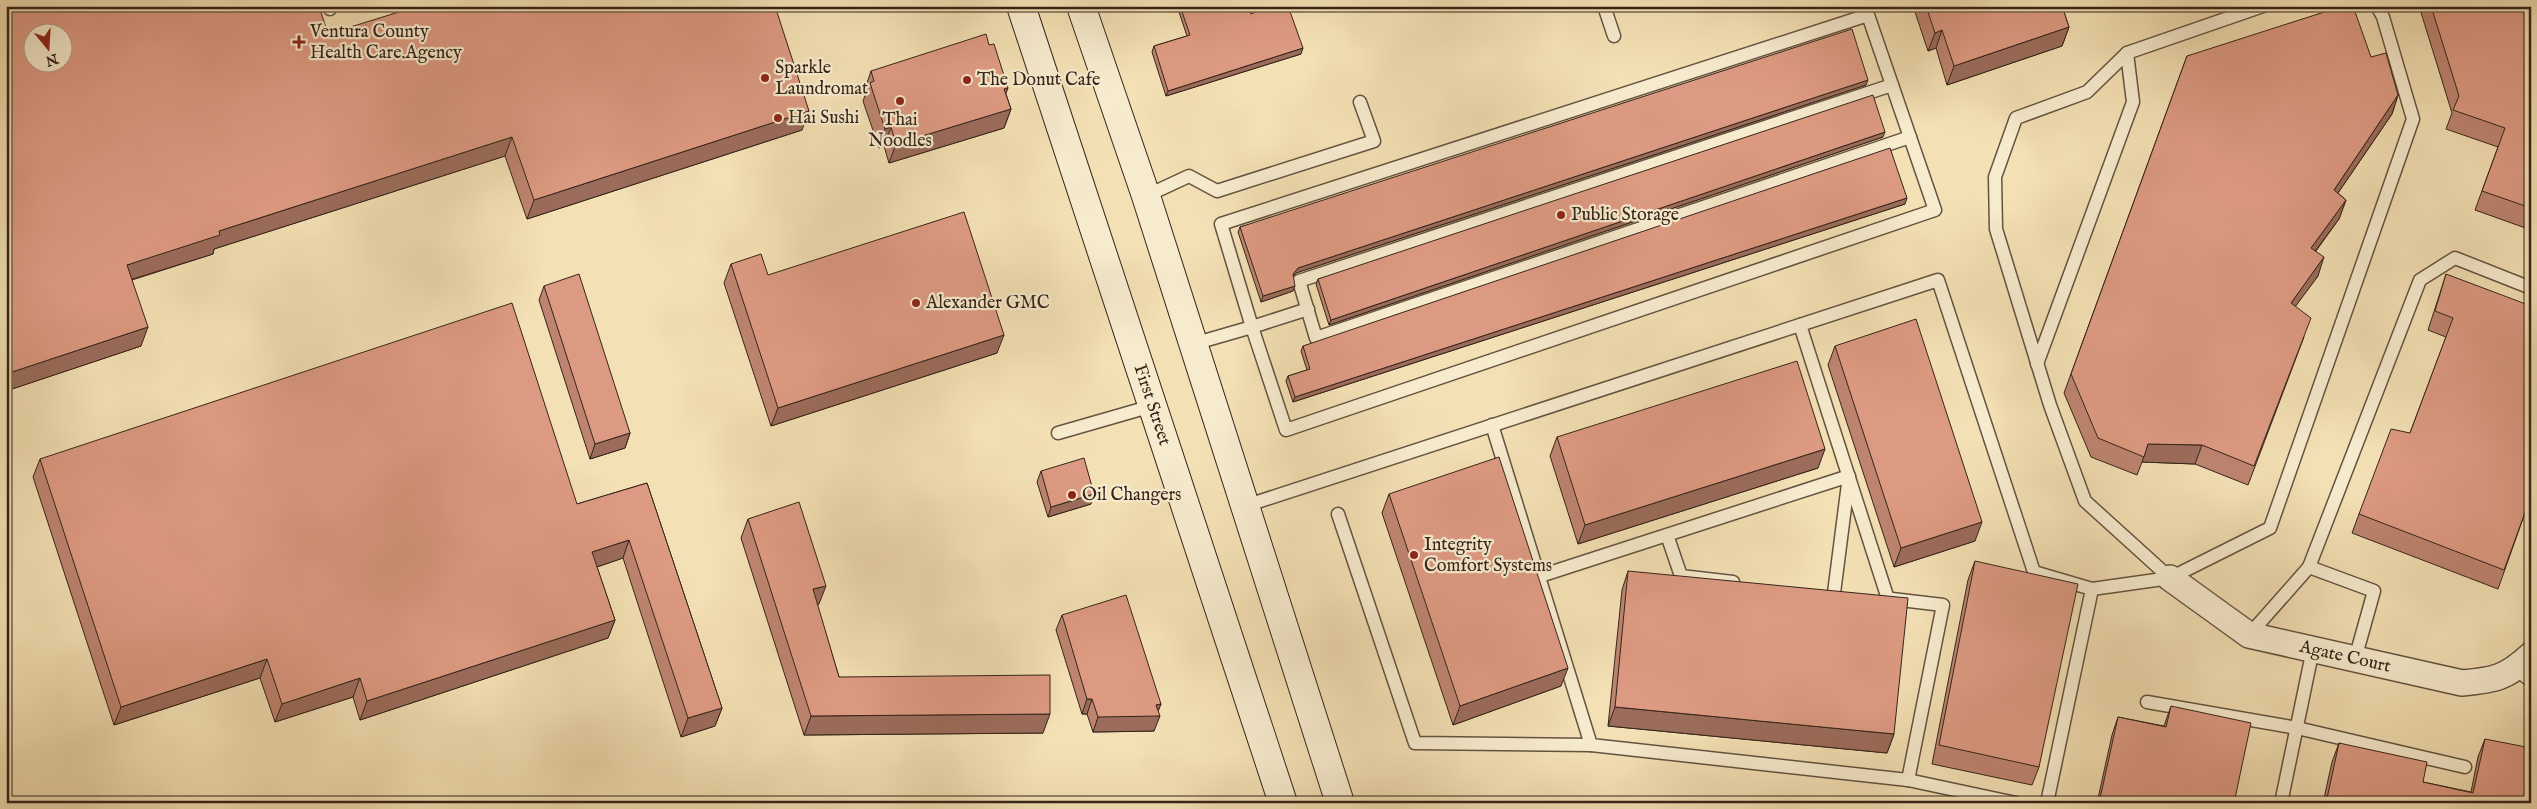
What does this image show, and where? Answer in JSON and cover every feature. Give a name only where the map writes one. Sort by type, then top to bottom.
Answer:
[{"type":"main road","name":"First Street","points":[[1021,6],[1283,803]]},
{"type":"main road","points":[[1082,6],[1146,196],[1340,803]]},
{"type":"street","name":"Agate Court","points":[[2170,578],[2249,635],[2462,683],[2494,680],[2526,668]]},
{"type":"lane","points":[[1604,6],[1614,36]]},
{"type":"lane","points":[[2170,578],[2085,501],[2037,364],[1996,229],[1995,178],[2016,118],[2086,92],[2127,53],[2263,6]]},
{"type":"lane","points":[[1245,506],[1938,280],[2034,572],[2092,589],[2170,578],[2270,528],[2413,119],[2383,17],[2377,6]]},
{"type":"lane","points":[[1868,15],[1910,137],[1936,210],[1286,430],[1221,224],[1868,15]]},
{"type":"lane","points":[[2037,364],[2133,102],[2127,53]]},
{"type":"lane","points":[[1892,85],[1298,281],[1316,338],[1910,137]]},
{"type":"lane","points":[[1146,196],[1189,176],[1217,191],[1374,141],[1360,102]]},
{"type":"lane","points":[[2249,635],[2309,567],[2420,280],[2455,258],[2531,288]]},
{"type":"lane","points":[[1193,344],[1308,309]]},
{"type":"lane","points":[[1800,325],[1888,599]]},
{"type":"lane","points":[[1058,433],[1152,406]]},
{"type":"lane","points":[[1492,425],[1591,745]]},
{"type":"lane","points":[[1540,576],[1848,476]]},
{"type":"lane","points":[[1834,593],[1848,476]]},
{"type":"lane","points":[[1338,514],[1415,743],[1591,745],[1908,780],[2016,803]]},
{"type":"lane","points":[[1667,535],[1681,576],[1748,583]]},
{"type":"lane","points":[[2309,567],[2374,591],[2355,659]]},
{"type":"lane","points":[[2047,803],[2092,589]]},
{"type":"lane","points":[[1870,597],[1943,605],[1908,780]]},
{"type":"lane","points":[[2281,803],[2313,649]]},
{"type":"lane","points":[[2147,702],[2297,728],[2464,767]]},
{"type":"building","points":[[6,6],[319,6],[328,34],[418,6],[775,6],[809,111],[534,200],[512,137],[219,231],[220,235],[127,265],[148,327],[6,374]]},
{"type":"building","points":[[1180,6],[1248,6],[1251,14],[1269,6],[1288,6],[1303,48],[1168,91],[1154,46],[1190,35]]},
{"type":"building","points":[[1926,6],[2062,6],[2069,27],[1954,66],[1942,30],[1935,33]]},
{"type":"building","points":[[2343,6],[2353,6],[2371,57],[2386,53],[2398,95],[2334,190],[2346,200],[2311,248],[2324,257],[2291,303],[2311,318],[2254,466],[2202,445],[2148,444],[2144,457],[2098,438],[2071,374],[2187,56]]},
{"type":"building","points":[[2431,6],[2531,6],[2531,208],[2482,191],[2505,128],[2453,110],[2459,96]]},
{"type":"building","points":[[1852,29],[1868,80],[1298,268],[1293,274],[1295,286],[1263,296],[1240,227]]},
{"type":"building","points":[[986,34],[989,45],[994,44],[1008,88],[1004,89],[1011,109],[896,144],[891,127],[885,129],[870,83],[874,81],[871,71]]},
{"type":"building","points":[[1873,95],[1885,132],[1331,320],[1318,279]]},
{"type":"building","points":[[1890,148],[1907,198],[1295,397],[1288,376],[1310,369],[1303,346]]},
{"type":"building","points":[[964,212],[1004,335],[778,408],[731,264],[761,254],[768,275]]},
{"type":"building","points":[[579,274],[630,433],[595,444],[544,286]]},
{"type":"building","points":[[2446,274],[2531,306],[2531,496],[2504,570],[2359,514],[2391,429],[2410,433],[2453,318],[2435,311]]},
{"type":"building","points":[[512,303],[577,504],[647,483],[722,708],[688,718],[629,540],[592,552],[615,620],[367,701],[360,678],[282,704],[267,659],[121,707],[40,459]]},
{"type":"building","points":[[1916,319],[1982,522],[1901,548],[1835,346]]},
{"type":"building","points":[[1797,361],[1825,449],[1585,525],[1557,437]]},
{"type":"building","points":[[1499,457],[1568,668],[1460,706],[1389,494]]},
{"type":"building","points":[[1084,458],[1094,494],[1051,507],[1041,471]]},
{"type":"building","points":[[799,502],[826,586],[813,589],[839,677],[1050,675],[1050,714],[811,716],[748,519]]},
{"type":"building","points":[[1975,561],[2078,584],[2039,767],[1939,745]]},
{"type":"building","points":[[1628,571],[1908,598],[1894,734],[1615,707]]},
{"type":"building","points":[[1126,595],[1161,704],[1156,705],[1160,716],[1098,717],[1092,699],[1087,699],[1062,615]]},
{"type":"building","points":[[2171,706],[2251,723],[2234,803],[2099,803],[2118,717],[2166,727]]},
{"type":"building","points":[[2485,739],[2531,748],[2531,803],[2326,803],[2339,743],[2427,762],[2423,782],[2473,793]]},
{"type":"place","name":"Ventura County Health Care.Agency","points":[[299,42]]},
{"type":"place","name":"Sparkle Laundromat","points":[[765,78]]},
{"type":"place","name":"The Donut Cafe","points":[[967,80]]},
{"type":"place","name":"Thai Noodles","points":[[900,101]]},
{"type":"place","name":"Hai Sushi","points":[[778,118]]},
{"type":"place","name":"Public Storage","points":[[1561,215]]},
{"type":"place","name":"Alexander GMC","points":[[916,303]]},
{"type":"place","name":"Oil Changers","points":[[1072,495]]},
{"type":"place","name":"Integrity Comfort Systems","points":[[1414,555]]}]
